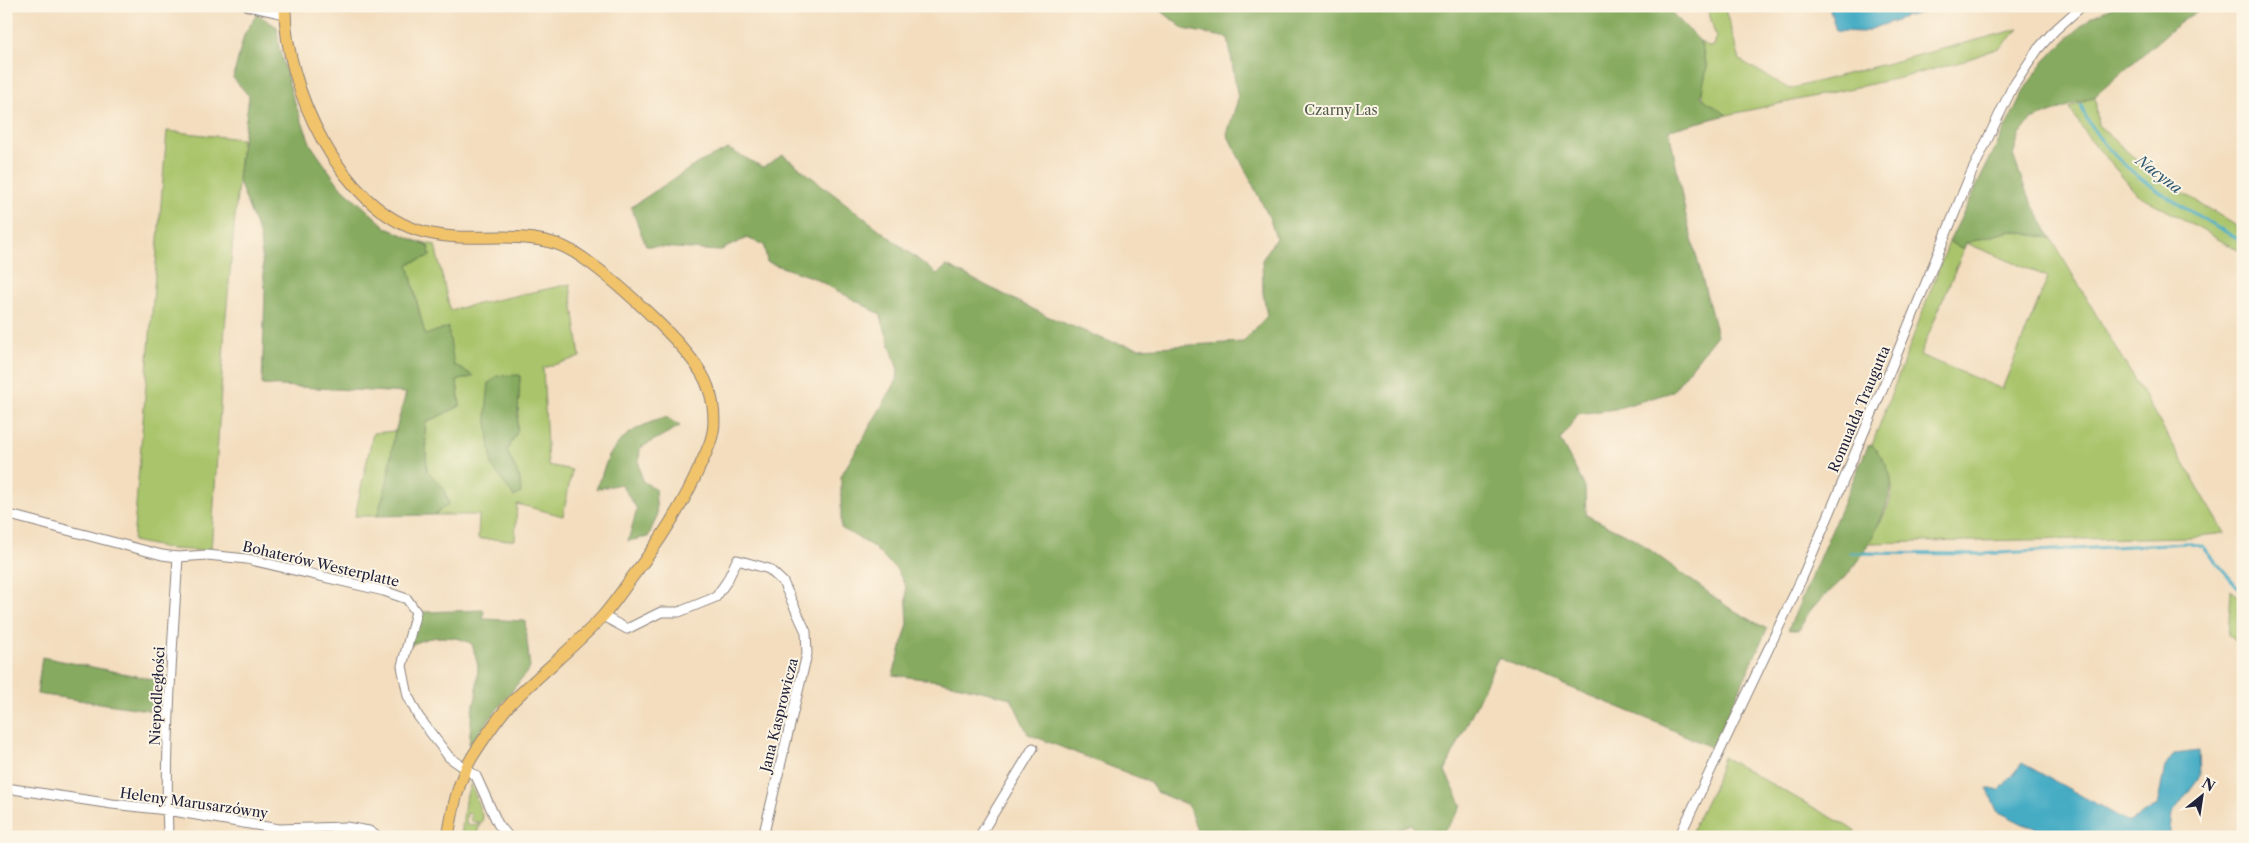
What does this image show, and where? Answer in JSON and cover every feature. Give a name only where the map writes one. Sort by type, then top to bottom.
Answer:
[{"type":"main road","points":[[285,10],[293,63],[312,118],[342,170],[375,208],[397,222],[425,233],[452,237],[534,239],[547,241],[570,250],[595,267],[667,331],[685,351],[707,383],[714,423],[709,447],[688,496],[664,537],[603,616],[512,703],[466,768],[458,789],[448,837]]},
{"type":"street","points":[[248,6],[285,10]]},
{"type":"street","name":"Romualda Traugutta","points":[[1679,837],[1802,578],[1891,370],[1969,178],[2012,88],[2038,49],[2072,13],[2082,6]]},
{"type":"street","name":"Bohaterów Westerplatte","points":[[6,514],[162,555],[178,558],[207,555],[247,559],[384,591],[407,599],[416,612],[402,666],[408,696],[418,716],[449,757],[476,776],[498,824],[509,837]]},
{"type":"street","name":"Niepodległości","points":[[168,837],[168,700],[175,623],[178,558]]},
{"type":"street","name":"Jana Kasprowicza","points":[[603,616],[627,629],[662,612],[679,612],[716,597],[727,581],[737,560],[769,569],[783,582],[806,632],[807,654],[763,837]]},
{"type":"street","points":[[979,837],[1033,748]]},
{"type":"street","name":"Heleny Marusarzówny","points":[[6,788],[112,804],[167,810],[278,829],[346,827],[368,831],[378,837]]},
{"type":"green space","name":"Czarny Las","points":[[1155,6],[1665,6],[1700,41],[1707,67],[1701,97],[1727,115],[1669,130],[1686,216],[1717,335],[1672,392],[1615,409],[1578,414],[1560,440],[1585,487],[1586,515],[1635,539],[1728,607],[1767,629],[1713,748],[1655,722],[1498,658],[1445,771],[1462,806],[1440,837],[1418,837],[1411,824],[1391,832],[1392,837],[1199,837],[1188,805],[1156,792],[1150,782],[1028,734],[1011,698],[939,681],[893,675],[908,624],[906,587],[897,570],[872,546],[841,528],[841,476],[897,380],[898,370],[880,314],[814,278],[767,262],[764,245],[747,238],[719,251],[646,246],[631,207],[698,163],[728,149],[763,167],[783,155],[937,274],[947,266],[1047,316],[1108,341],[1140,348],[1243,342],[1267,316],[1263,293],[1262,260],[1276,238],[1269,217],[1227,134],[1238,99],[1228,38],[1184,29]]},
{"type":"green space","points":[[1707,6],[1724,6],[1740,60],[1789,89],[2019,29],[2001,47],[1961,62],[1904,77],[1727,115],[1704,100],[1702,89],[1707,67],[1700,41],[1708,47],[1714,46],[1716,38]]},
{"type":"green space","points":[[2116,6],[2204,6],[2173,28],[2095,96],[2031,120],[2020,134],[2013,155],[2025,189],[2051,238],[2010,231],[1966,243],[1964,249],[1949,242],[2024,90],[2045,60],[2091,17]]},
{"type":"green space","points":[[257,14],[277,27],[279,47],[293,98],[311,145],[339,185],[386,227],[429,247],[430,256],[408,264],[425,335],[448,327],[454,365],[474,376],[457,381],[460,406],[425,423],[427,471],[442,486],[449,504],[434,515],[377,516],[387,483],[394,436],[406,393],[262,385],[265,290],[260,237],[238,179],[249,96],[233,78],[244,35]]},
{"type":"green space","points":[[2095,96],[2098,125],[2150,172],[2243,230],[2243,253],[2137,194],[2089,138],[2069,108]]},
{"type":"green space","points":[[167,131],[242,139],[225,327],[211,551],[171,549],[133,541]]},
{"type":"green space","points":[[2010,231],[2051,238],[2225,533],[2190,537],[1867,543],[1887,509],[1892,494],[1890,477],[1879,454],[1872,445],[1949,242],[1964,249],[1920,355],[2002,389],[2048,277],[1966,243]]},
{"type":"green space","points":[[421,242],[435,245],[450,310],[570,284],[580,357],[543,368],[548,465],[572,470],[563,516],[517,504],[515,540],[478,539],[479,515],[434,515],[449,503],[442,486],[427,471],[425,423],[460,406],[457,381],[474,376],[454,365],[425,336],[408,264],[430,256],[429,247]],"holes":[[[497,376],[520,376],[517,432],[507,451],[520,479],[489,433],[486,413]]]},
{"type":"green space","points":[[520,375],[517,432],[507,451],[520,479],[521,493],[514,497],[492,466],[486,413],[489,383],[497,376]]},
{"type":"green space","points":[[666,417],[680,426],[640,448],[639,464],[642,481],[655,488],[657,516],[648,537],[628,541],[637,509],[621,484],[596,489],[606,463],[622,439],[646,424]]},
{"type":"green space","points":[[395,431],[387,483],[377,516],[355,516],[373,433]]},
{"type":"green space","points":[[1872,445],[1884,461],[1891,478],[1889,497],[1880,520],[1869,543],[1854,567],[1813,607],[1799,630],[1788,630],[1868,446]]},
{"type":"green space","points":[[2231,590],[2243,600],[2243,649],[2228,635]]},
{"type":"green space","points":[[484,610],[483,619],[525,621],[530,668],[469,745],[472,710],[476,698],[478,666],[472,644],[449,637],[441,637],[417,642],[410,646],[423,612]]},
{"type":"green space","points":[[42,657],[157,680],[155,711],[37,694]]},
{"type":"green space","points":[[1723,757],[1854,830],[1856,837],[1689,837],[1714,786]]},
{"type":"green space","points":[[471,783],[483,818],[481,823],[471,821],[471,814],[467,813],[466,825],[480,824],[476,837],[461,837],[465,801]]},
{"type":"water","points":[[1829,6],[1947,6],[1905,17],[1863,32],[1836,31]]},
{"type":"water","points":[[2199,751],[2200,776],[2172,814],[2169,837],[2065,837],[2025,825],[1997,811],[1987,788],[1999,791],[2022,763],[2129,822],[2157,806],[2165,767],[2174,754]]},
{"type":"waterway","name":"Nacyna","points":[[2081,105],[2093,129],[2107,148],[2124,164],[2162,193],[2243,242]]},
{"type":"waterway","points":[[1850,553],[1980,554],[2187,543],[2203,547],[2243,593]]}]
